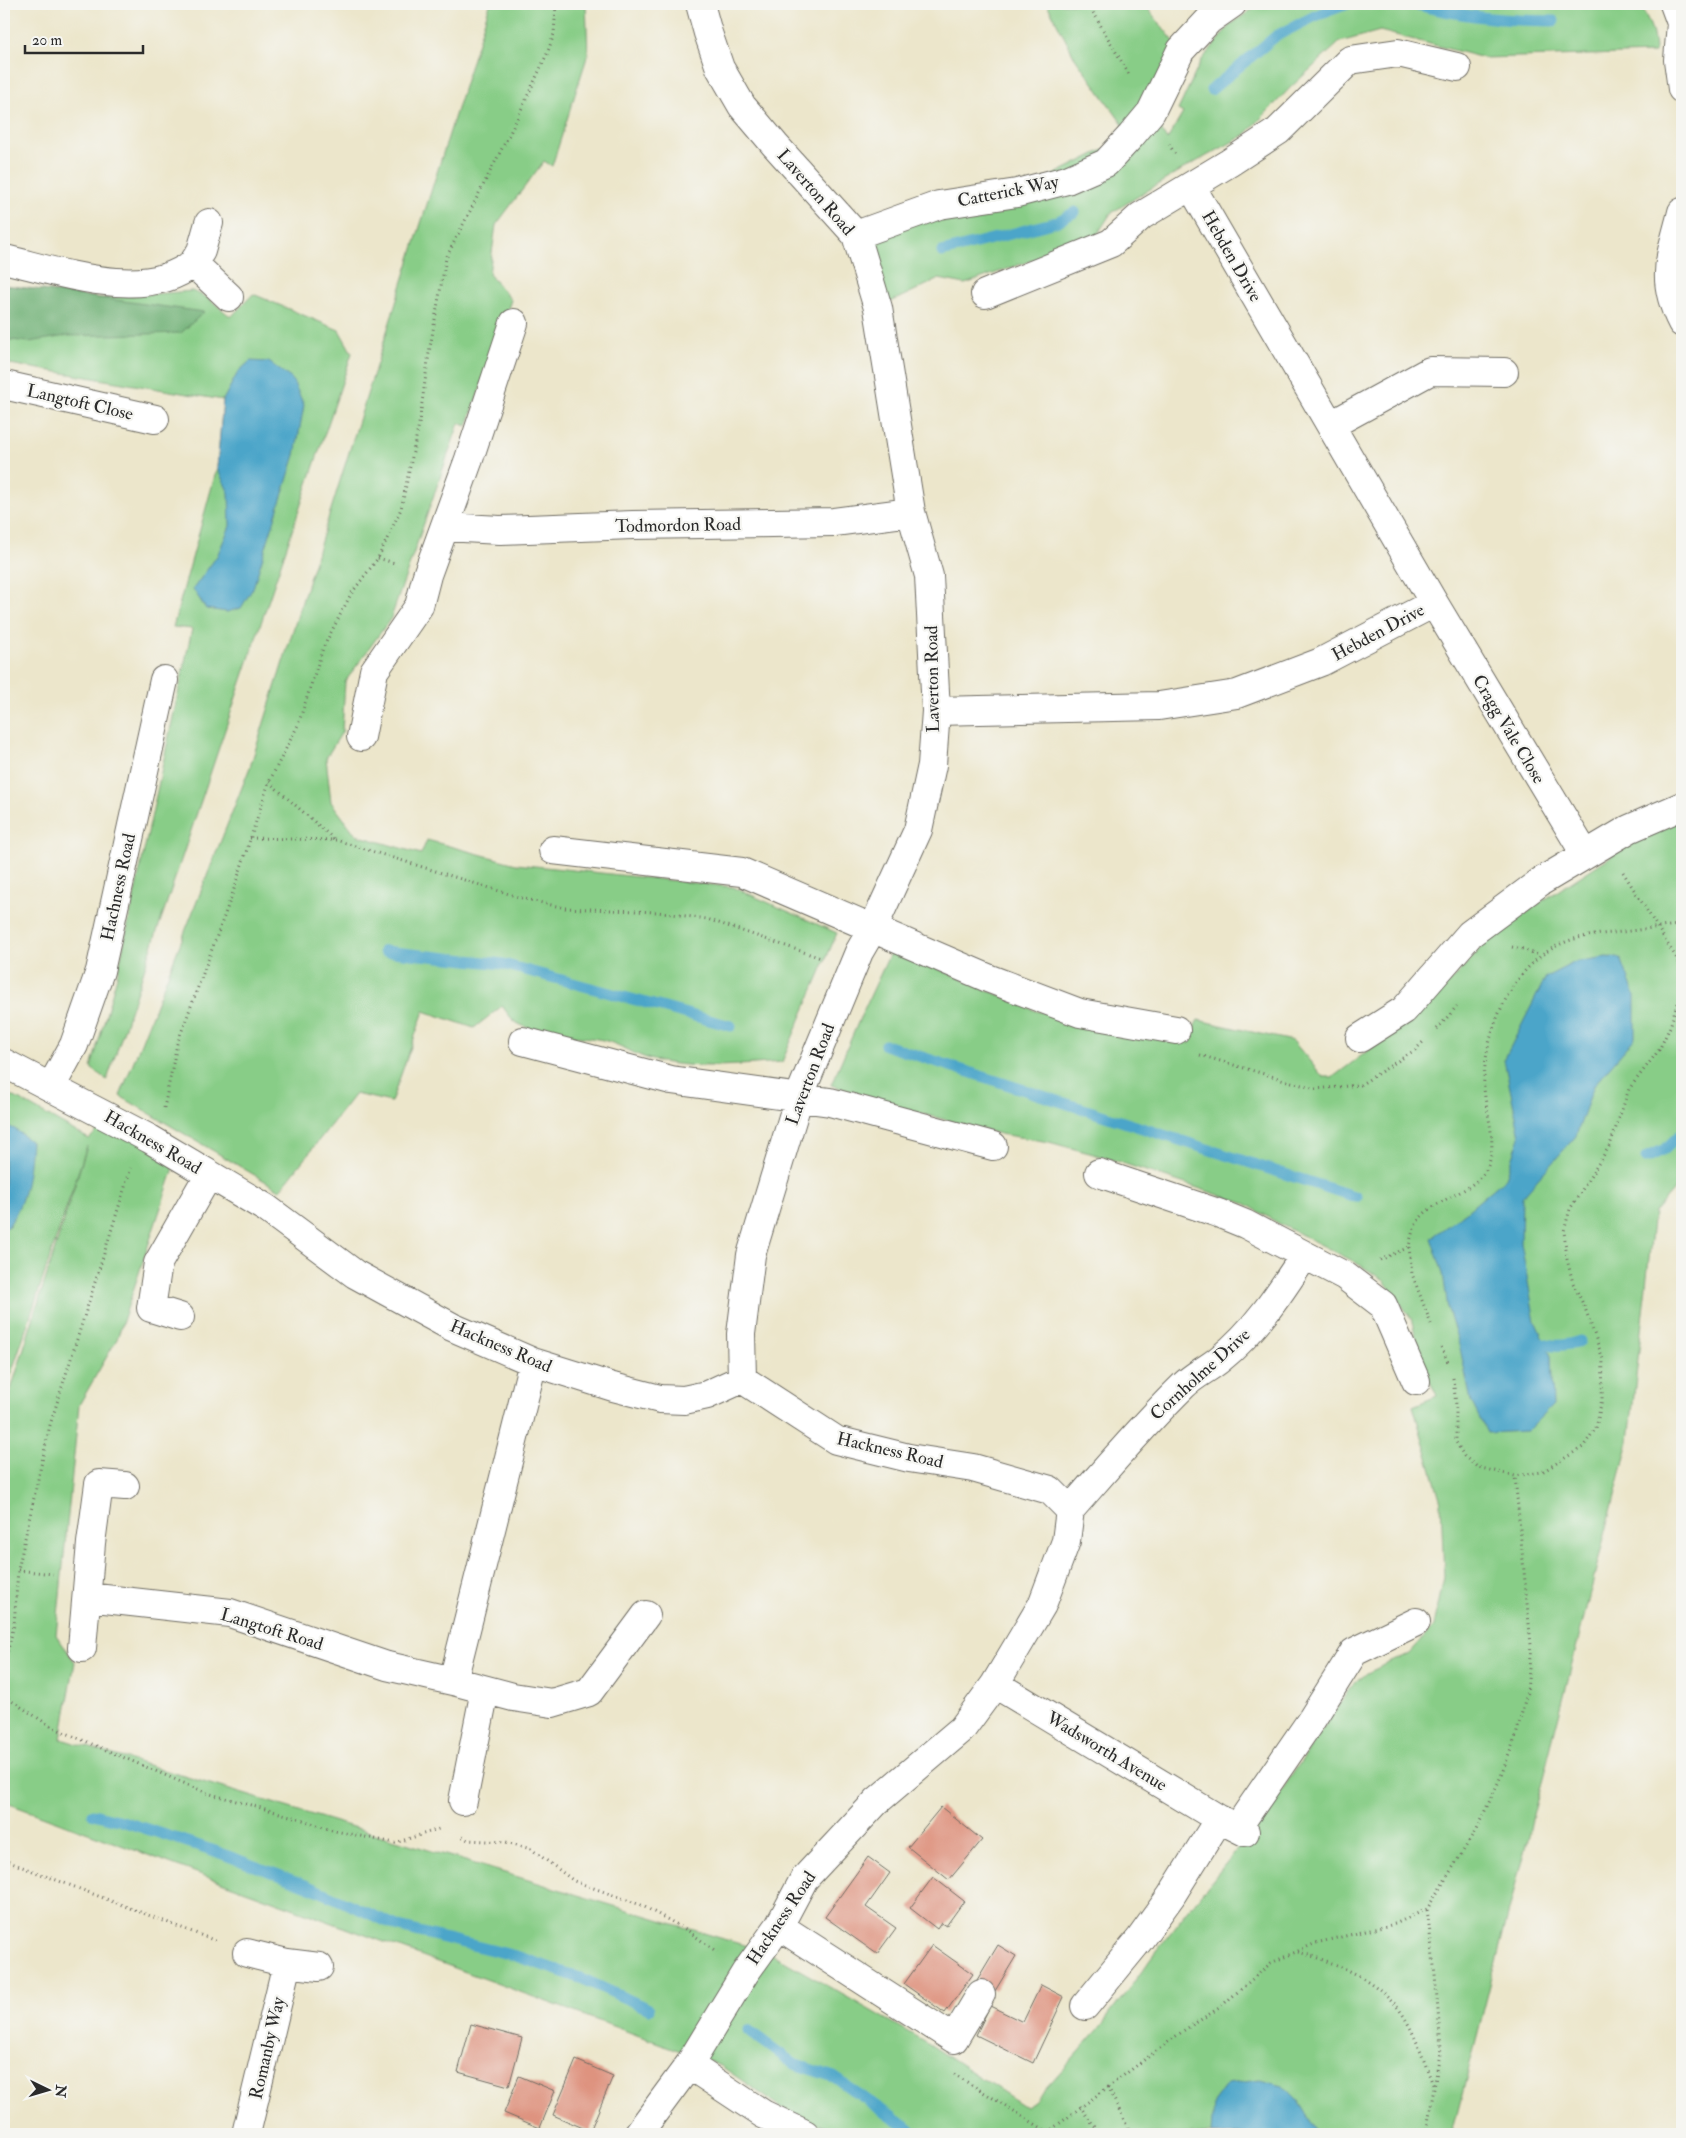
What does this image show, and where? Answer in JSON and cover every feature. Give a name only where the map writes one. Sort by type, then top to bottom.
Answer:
[{"type":"street","name":"Laverton Road","points":[[700,4],[720,68],[742,106],[856,235],[878,308],[911,512],[928,576],[936,710],[932,765],[918,830],[873,928],[852,968],[798,1097],[751,1255],[741,1334],[742,1379]]},
{"type":"street","points":[[1678,7],[1681,23],[1678,60],[1682,89]]},
{"type":"street","name":"Catterick Way","points":[[856,235],[939,205],[1017,193],[1067,180],[1106,163],[1150,112],[1181,50],[1214,9]]},
{"type":"street","points":[[985,294],[1111,243],[1142,216],[1278,131],[1350,60],[1398,53],[1456,67]]},
{"type":"street","name":"Hebden Drive","points":[[936,710],[1159,706],[1237,694],[1321,662],[1434,603],[1191,186]]},
{"type":"street","points":[[1682,212],[1670,257],[1668,278],[1672,303],[1682,323]]},
{"type":"street","points":[[4,259],[92,278],[130,283],[175,275],[193,263],[201,251],[209,223]]},
{"type":"street","points":[[193,263],[229,297]]},
{"type":"street","points":[[361,737],[374,671],[419,606],[514,324]]},
{"type":"street","points":[[1331,425],[1430,371],[1504,372]]},
{"type":"street","name":"Langtoft Close","points":[[4,385],[155,419]]},
{"type":"street","name":"Todmordon Road","points":[[445,527],[500,530],[633,525],[834,522],[911,512]]},
{"type":"street","name":"Cragg Vale Close","points":[[1434,603],[1595,848]]},
{"type":"street","name":"Hachness Road","points":[[51,1087],[74,1045],[100,971],[164,680]]},
{"type":"street","points":[[1360,1038],[1404,1010],[1470,934],[1540,882],[1629,829],[1682,806]]},
{"type":"street","points":[[553,850],[742,872],[990,979],[1080,1013],[1176,1030]]},
{"type":"street","points":[[523,1041],[671,1080],[830,1102],[993,1146]]},
{"type":"street","name":"Hackness Road","points":[[4,1063],[150,1139],[266,1208],[355,1274],[452,1327],[533,1362],[614,1388],[660,1399],[684,1400],[706,1395],[742,1379],[836,1440],[909,1458],[973,1468],[1050,1490],[1070,1510],[1066,1541],[1042,1605],[995,1684],[962,1729],[878,1801],[804,1879],[780,1926],[745,1972],[689,2065],[638,2134]]},
{"type":"street","points":[[1099,1173],[1245,1224],[1346,1276],[1382,1305],[1416,1382]]},
{"type":"street","points":[[180,1318],[151,1308],[158,1263],[209,1174]]},
{"type":"street","name":"Cornholme Drive","points":[[1070,1510],[1147,1422],[1179,1390],[1220,1359],[1256,1324],[1304,1256]]},
{"type":"street","points":[[453,1682],[533,1362]]},
{"type":"street","points":[[82,1648],[91,1543],[99,1484],[125,1486]]},
{"type":"street","name":"Langtoft Road","points":[[87,1596],[230,1613],[387,1666],[513,1697],[552,1703],[589,1692],[646,1615]]},
{"type":"street","points":[[1085,2006],[1140,1939],[1170,1896],[1234,1827],[1312,1719],[1354,1652],[1416,1622]]},
{"type":"street","name":"Wadsworth Avenue","points":[[995,1684],[1234,1827]]},
{"type":"street","points":[[463,1802],[486,1690]]},
{"type":"street","points":[[780,1926],[954,2039],[981,1994]]},
{"type":"street","points":[[247,1953],[319,1967]]},
{"type":"street","name":"Romanby Way","points":[[246,2134],[287,1962]]},
{"type":"street","points":[[689,2065],[763,2114],[805,2134]]},
{"type":"path","points":[[4,1666],[14,1625],[18,1570],[50,1425],[132,1167],[150,1139],[162,1113],[177,1044],[232,895],[269,782],[298,724],[323,648],[351,594],[378,558],[402,509],[419,424],[429,352],[446,258],[514,125],[547,54],[554,34],[556,4]]},
{"type":"path","points":[[269,782],[336,840]]},
{"type":"path","points":[[250,838],[336,840],[525,899],[565,908],[658,912],[707,919],[852,968]]},
{"type":"path","points":[[1595,848],[1657,926],[1682,967]]},
{"type":"path","points":[[1433,1330],[1412,1274],[1409,1247],[1411,1234],[1421,1217],[1478,1180],[1483,1176],[1487,1167],[1490,1159],[1490,1134],[1484,1078],[1489,1042],[1501,1010],[1520,978],[1540,956],[1563,943],[1593,935],[1657,926],[1682,925]]},
{"type":"path","points":[[1506,950],[1513,947],[1540,956]]},
{"type":"path","points":[[1452,1375],[1456,1405],[1456,1442],[1464,1456],[1477,1468],[1515,1476],[1542,1472],[1566,1459],[1582,1447],[1596,1428],[1602,1399],[1603,1359],[1588,1316],[1573,1283],[1567,1260],[1564,1231],[1570,1209],[1610,1145],[1614,1126],[1629,1089],[1659,1050],[1670,1027],[1676,1007],[1682,997]]},
{"type":"path","points":[[1434,1032],[1458,1005]]},
{"type":"path","points":[[1198,1055],[1315,1089],[1360,1085],[1415,1050],[1427,1038]]},
{"type":"path","points":[[1346,1276],[1409,1247]]},
{"type":"path","points":[[1440,1346],[1446,1354],[1450,1368]]},
{"type":"path","points":[[1048,2132],[1080,2106],[1182,2031],[1219,2008],[1271,1963],[1334,1937],[1395,1924],[1427,1909],[1475,1832],[1499,1781],[1516,1736],[1527,1692],[1531,1645],[1515,1476]]},
{"type":"path","points":[[4,1696],[52,1727],[137,1765],[207,1793],[294,1817],[335,1831],[395,1843],[443,1828],[443,1820]]},
{"type":"path","points":[[460,1836],[468,1840],[506,1842],[531,1849],[574,1880],[642,1904],[687,1930],[745,1972]]},
{"type":"path","points":[[4,1860],[247,1953]]},
{"type":"path","points":[[1426,2134],[1441,2048],[1440,2018],[1427,1909]]},
{"type":"path","points":[[1298,1952],[1321,1958],[1352,1972],[1392,2000],[1405,2019],[1418,2044],[1435,2089]]},
{"type":"path","points":[[1108,2087],[1132,2134]]},
{"type":"path","points":[[1080,2106],[1092,2124],[1102,2134]]},
{"type":"green space","points":[[490,4],[586,4],[588,54],[552,166],[544,161],[496,225],[489,274],[511,300],[467,426],[459,423],[391,618],[345,682],[342,732],[326,758],[331,802],[356,835],[421,854],[427,840],[516,864],[733,887],[837,933],[782,1062],[717,1066],[669,1063],[647,1058],[603,1040],[533,1030],[514,1021],[502,1006],[474,1028],[424,1011],[391,1102],[355,1094],[280,1190],[120,1096],[250,767]]},
{"type":"green space","points":[[1047,4],[1144,4],[1181,50],[1151,112],[1167,140],[1183,113],[1178,110],[1201,61],[1229,26],[1259,4],[1639,4],[1651,27],[1655,53],[1484,58],[1380,31],[1340,42],[1291,87],[1245,135],[1183,169],[1111,213],[1095,238],[965,284],[939,279],[878,308],[856,235],[1017,193],[1131,136],[1074,56]]},
{"type":"green space","points":[[4,285],[102,298],[192,291],[208,298],[231,317],[253,294],[339,330],[352,353],[107,1080],[91,1068],[117,976],[192,629],[173,627],[217,468],[223,400],[4,363]]},
{"type":"green space","points":[[4,285],[204,312],[181,333],[66,336],[29,342],[4,339]]},
{"type":"green space","points":[[1682,822],[1682,1181],[1654,1212],[1629,1441],[1452,2134],[844,2134],[786,2111],[721,2066],[4,1802],[4,1412],[87,1146],[4,1395],[4,1091],[89,1139],[110,1118],[178,1156],[117,1339],[79,1405],[56,1635],[75,1662],[61,1739],[770,1953],[929,2044],[1026,2107],[1035,2100],[1098,2030],[1174,1928],[1267,1812],[1351,1687],[1367,1673],[1409,1654],[1434,1626],[1444,1577],[1441,1502],[1413,1406],[1437,1396],[1423,1365],[1411,1318],[1383,1279],[1246,1204],[1104,1157],[1049,1142],[1000,1134],[904,1109],[831,1085],[892,949],[1036,1011],[1187,1040],[1198,1020],[1293,1041],[1323,1077],[1333,1077],[1429,1005],[1486,942],[1541,902],[1642,836]]},
{"type":"water","points":[[250,361],[269,362],[292,379],[304,405],[295,455],[253,588],[241,608],[227,612],[206,609],[193,589],[217,556],[230,526],[229,493],[217,468],[223,400],[238,372]]},
{"type":"water","points":[[1606,957],[1621,958],[1635,996],[1635,1038],[1594,1085],[1576,1136],[1522,1197],[1521,1243],[1535,1321],[1551,1355],[1553,1405],[1527,1431],[1487,1433],[1471,1401],[1460,1348],[1448,1309],[1443,1273],[1431,1238],[1465,1213],[1506,1178],[1520,1136],[1504,1060],[1546,977],[1575,962]]},
{"type":"water","points":[[4,1125],[15,1129],[31,1142],[26,1186],[23,1196],[8,1227],[4,1228]]},
{"type":"water","points":[[1260,2080],[1283,2086],[1298,2101],[1316,2130],[1316,2134],[1211,2134],[1213,2103],[1227,2084]]},
{"type":"building","points":[[941,1807],[982,1840],[949,1880],[908,1847]]},
{"type":"building","points":[[868,1857],[890,1873],[866,1907],[896,1928],[877,1954],[825,1917]]},
{"type":"building","points":[[933,1877],[964,1901],[946,1926],[941,1923],[937,1929],[910,1908]]},
{"type":"building","points":[[932,1945],[973,1974],[945,2013],[904,1984]]},
{"type":"building","points":[[998,1945],[1016,1956],[995,1991],[977,1980]]},
{"type":"building","points":[[1041,1985],[1064,1997],[1033,2063],[976,2035],[990,2006],[1023,2022]]},
{"type":"building","points":[[471,2024],[522,2038],[509,2086],[458,2072]]},
{"type":"building","points":[[576,2060],[613,2076],[590,2131],[553,2115]]},
{"type":"building","points":[[519,2076],[555,2091],[540,2128],[504,2113]]},
{"type":"waterway","points":[[1211,90],[1276,36],[1315,16],[1347,4]]},
{"type":"waterway","points":[[1414,4],[1484,17],[1554,21]]},
{"type":"waterway","points":[[942,252],[1056,222],[1075,212]]},
{"type":"waterway","points":[[384,951],[503,964],[731,1026]]},
{"type":"waterway","points":[[885,1045],[1356,1197]]},
{"type":"waterway","points":[[1646,1158],[1665,1149],[1682,1133]]},
{"type":"waterway","points":[[1533,1339],[1545,1344],[1556,1345],[1580,1341]]},
{"type":"waterway","points":[[93,1814],[122,1821],[212,1850],[308,1886],[399,1927],[516,1956],[583,1979],[649,2009]]},
{"type":"waterway","points":[[748,2030],[794,2064],[834,2077],[916,2134]]}]
